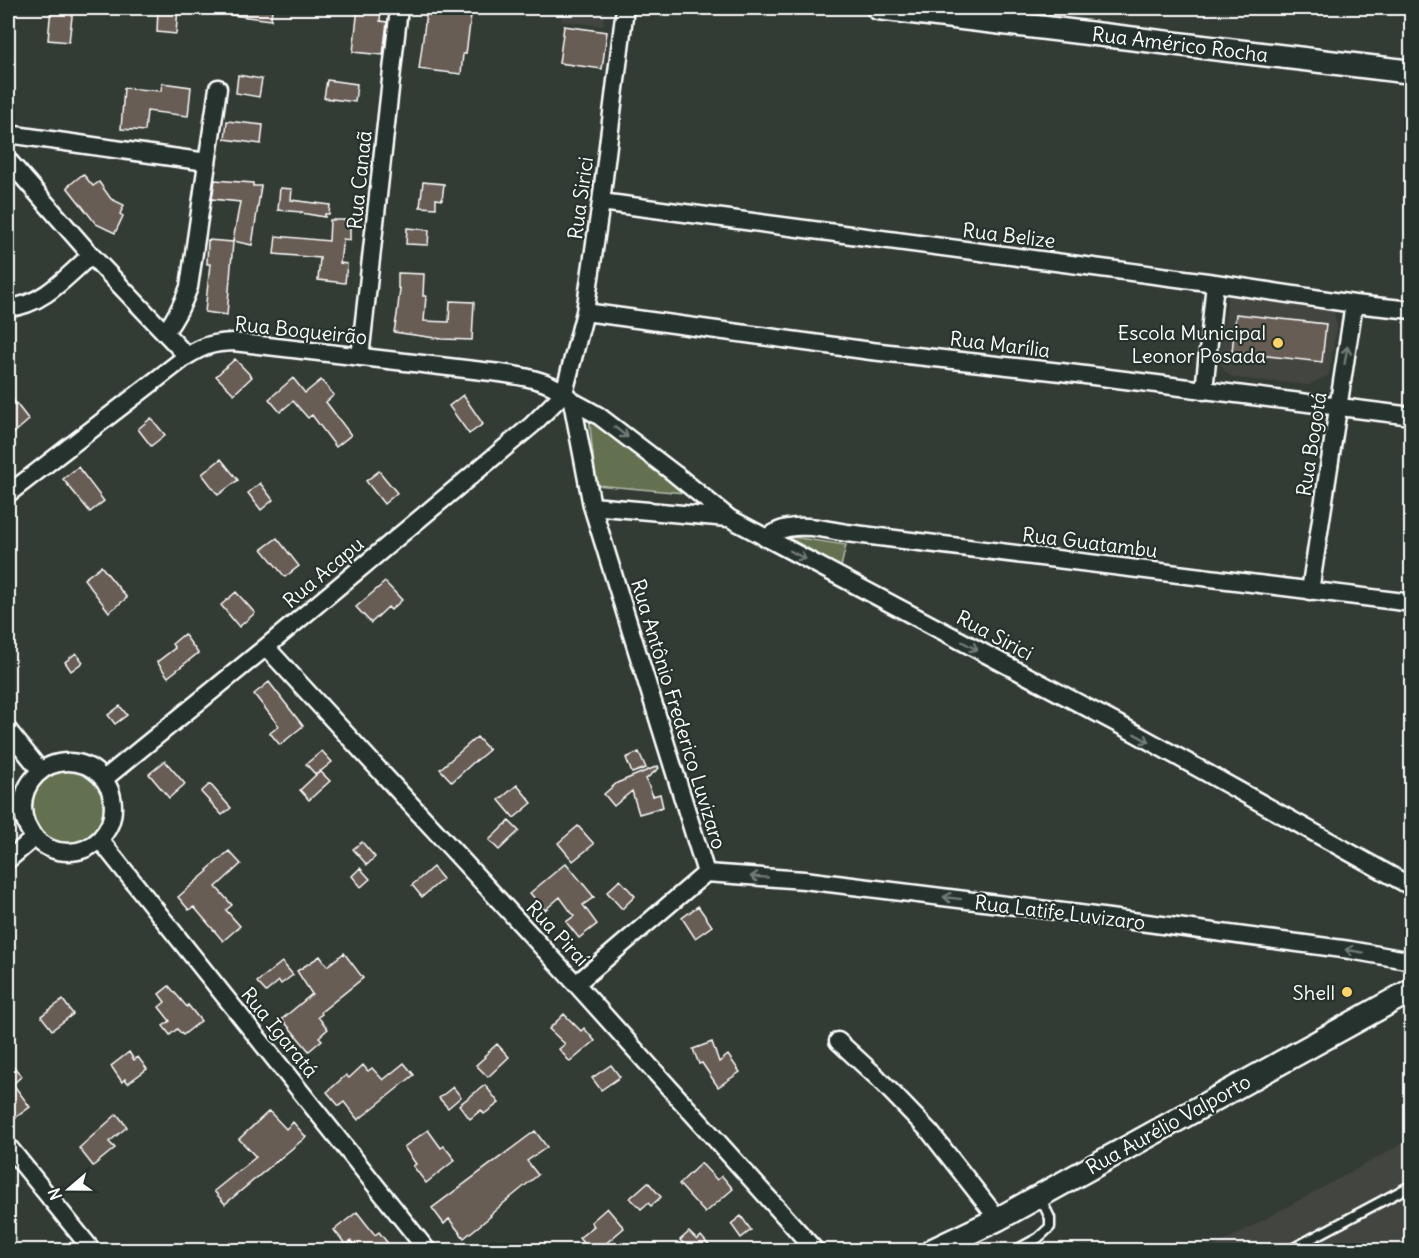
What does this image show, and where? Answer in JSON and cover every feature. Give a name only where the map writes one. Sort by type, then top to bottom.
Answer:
[{"type":"main road","name":"Rua Américo Rocha","points":[[878,8],[1412,72]]},
{"type":"main road","points":[[1407,993],[1412,974]]},
{"type":"main road","name":"Rua Aurélio Valporto","points":[[933,1251],[998,1219],[1407,993]]},
{"type":"street","name":"Rua Canaã","points":[[360,357],[399,8]]},
{"type":"street","name":"Rua Sirici","points":[[625,8],[585,312],[568,397],[599,416],[729,518],[1135,733],[1412,887]]},
{"type":"street","points":[[165,332],[179,311],[189,287],[218,88]]},
{"type":"street","points":[[8,134],[207,162]]},
{"type":"street","points":[[8,160],[15,178],[188,356]]},
{"type":"street","name":"Rua Belize","points":[[601,202],[1412,310]]},
{"type":"street","points":[[8,308],[30,303],[45,296],[91,255]]},
{"type":"street","points":[[1204,391],[1215,283]]},
{"type":"street","name":"Rua Bogotá","points":[[1310,591],[1354,304]]},
{"type":"street","name":"Rua Marília","points":[[585,312],[871,351],[1412,416]]},
{"type":"street","name":"Rua Boqueirão","points":[[8,494],[188,356],[202,347],[217,342],[510,375],[551,386],[568,397]]},
{"type":"street","name":"Rua Antônio Frederico Luvizaro","points":[[568,397],[592,506],[706,873],[576,984]]},
{"type":"street","name":"Rua Acapu","points":[[104,779],[568,397]]},
{"type":"street","points":[[592,506],[729,518]]},
{"type":"street","name":"Rua Guatambu","points":[[765,538],[788,528],[810,528],[1412,603]]},
{"type":"street","name":"Rua Piraí","points":[[266,647],[576,984],[815,1251]]},
{"type":"street","points":[[8,730],[40,770]]},
{"type":"street","points":[[67,761],[81,763],[94,769],[104,779],[111,790],[114,804],[113,817],[108,830],[100,840],[88,848],[74,852],[59,852],[46,846],[35,837],[26,825],[23,810],[24,795],[30,781],[40,770],[53,763],[67,761]]},
{"type":"street","points":[[8,860],[35,837]]},
{"type":"street","name":"Rua Igaratá","points":[[100,840],[428,1251]]},
{"type":"street","name":"Rua Latife Luvizaro","points":[[706,873],[804,880],[1072,912],[1412,961]]},
{"type":"street","points":[[838,1041],[877,1077],[930,1132],[998,1219]]},
{"type":"street","points":[[8,1146],[92,1251]]},
{"type":"lane","points":[[1290,1251],[1412,1185]]},
{"type":"lane","points":[[1016,1251],[1038,1238],[1050,1227],[1050,1218],[1039,1196]]},
{"type":"shaded area","points":[[563,8],[605,8],[603,26],[561,21]]},
{"type":"shaded area","name":"Escola Municipal Leonor Posada","points":[[1229,287],[1331,298],[1337,326],[1329,375],[1308,385],[1234,378],[1226,373],[1219,361]]},
{"type":"shaded area","points":[[1411,1139],[1411,1250],[1208,1250]]},
{"type":"green space","points":[[589,417],[684,493],[596,485]]},
{"type":"green space","points":[[786,536],[846,545],[841,567]]},
{"type":"green space","points":[[68,768],[83,771],[95,780],[104,792],[107,807],[104,822],[95,834],[83,843],[68,846],[53,843],[41,834],[32,822],[29,807],[32,792],[41,780],[53,771]]},
{"type":"building","points":[[51,8],[73,8],[69,42],[48,40]]},
{"type":"building","points":[[158,8],[178,8],[176,34],[157,32]]},
{"type":"building","points":[[233,8],[272,8],[271,20],[232,15]]},
{"type":"building","points":[[358,8],[381,8],[380,21],[387,22],[383,55],[353,52]]},
{"type":"building","points":[[427,8],[472,8],[461,74],[419,69]]},
{"type":"building","points":[[564,26],[607,32],[602,69],[559,63]]},
{"type":"building","points":[[238,75],[262,79],[259,97],[236,93]]},
{"type":"building","points":[[327,80],[357,84],[355,102],[324,98]]},
{"type":"building","points":[[162,83],[191,87],[188,116],[147,111],[145,131],[121,129],[124,88],[161,91]]},
{"type":"building","points":[[227,121],[263,125],[261,144],[225,139]]},
{"type":"building","points":[[83,174],[93,186],[99,182],[111,199],[124,205],[120,214],[123,216],[115,233],[96,224],[67,187]]},
{"type":"building","points":[[215,180],[253,183],[253,186],[261,186],[252,245],[233,241],[240,202],[212,199]]},
{"type":"building","points":[[423,182],[444,184],[442,200],[436,199],[436,208],[420,207]]},
{"type":"building","points":[[280,188],[292,189],[291,200],[330,205],[329,214],[325,214],[325,217],[278,210]]},
{"type":"building","points":[[330,220],[350,220],[350,240],[343,239],[340,263],[347,264],[345,283],[318,280],[320,258],[274,254],[276,236],[329,241]]},
{"type":"building","points":[[407,228],[429,230],[428,245],[406,244]]},
{"type":"building","points":[[208,240],[233,242],[227,315],[205,312],[210,264],[207,264]]},
{"type":"building","points":[[398,273],[424,274],[423,296],[426,296],[424,321],[449,322],[450,301],[474,302],[472,340],[442,339],[394,332],[400,289],[398,288]]},
{"type":"building","points":[[1236,314],[1326,324],[1322,362],[1232,352]]},
{"type":"building","points":[[235,359],[252,377],[234,394],[216,376]]},
{"type":"building","points":[[293,378],[305,393],[321,380],[334,395],[326,402],[351,435],[336,447],[312,415],[308,418],[293,401],[280,412],[269,399]]},
{"type":"building","points":[[8,393],[29,420],[8,438]]},
{"type":"building","points":[[463,395],[483,424],[469,434],[449,406]]},
{"type":"building","points":[[151,418],[165,435],[151,446],[138,429]]},
{"type":"building","points":[[221,459],[238,480],[218,495],[202,474]]},
{"type":"building","points":[[78,467],[104,501],[90,512],[63,479]]},
{"type":"building","points":[[379,471],[397,493],[384,504],[366,481]]},
{"type":"building","points":[[260,483],[273,500],[261,510],[248,493]]},
{"type":"building","points":[[277,538],[299,566],[285,577],[262,549]]},
{"type":"building","points":[[101,566],[127,598],[109,612],[84,579]]},
{"type":"building","points":[[385,582],[402,600],[391,610],[388,607],[371,623],[356,607]]},
{"type":"building","points":[[236,592],[255,613],[239,627],[221,605]]},
{"type":"building","points":[[184,634],[198,653],[168,677],[157,662],[175,648],[172,644]]},
{"type":"building","points":[[76,653],[83,662],[71,671],[65,662]]},
{"type":"building","points":[[269,682],[303,726],[280,745],[270,733],[279,726],[254,694]]},
{"type":"building","points":[[120,706],[127,715],[115,724],[108,715]]},
{"type":"building","points":[[477,737],[489,750],[452,782],[440,769]]},
{"type":"building","points":[[322,751],[332,762],[316,775],[306,764]]},
{"type":"building","points":[[639,752],[646,768],[632,773],[626,758]]},
{"type":"building","points":[[165,761],[185,784],[169,798],[149,774]]},
{"type":"building","points":[[658,766],[659,768],[646,779],[653,796],[660,794],[663,807],[639,814],[632,791],[614,806],[604,794],[617,783]]},
{"type":"building","points":[[320,771],[330,781],[309,800],[300,790]]},
{"type":"building","points":[[210,784],[231,808],[222,815],[201,792]]},
{"type":"building","points":[[517,785],[532,803],[514,818],[499,800]]},
{"type":"building","points":[[509,821],[519,831],[499,850],[489,840]]},
{"type":"building","points":[[578,826],[594,844],[573,861],[558,843]]},
{"type":"building","points":[[362,842],[375,857],[367,865],[353,849]]},
{"type":"building","points":[[229,851],[241,864],[216,887],[232,905],[226,910],[240,926],[223,941],[194,907],[189,910],[178,897]]},
{"type":"building","points":[[566,863],[594,897],[583,905],[597,924],[579,938],[566,922],[574,916],[560,897],[545,910],[530,893]]},
{"type":"building","points":[[433,867],[443,879],[422,897],[412,885]]},
{"type":"building","points":[[360,868],[370,879],[361,887],[352,876]]},
{"type":"building","points":[[620,880],[635,896],[622,909],[607,892]]},
{"type":"building","points":[[698,906],[712,926],[695,938],[682,918]]},
{"type":"building","points":[[344,953],[363,978],[321,1012],[322,1014],[318,1017],[328,1029],[319,1037],[322,1040],[309,1051],[282,1019],[312,994],[297,971],[320,956],[327,966]]},
{"type":"building","points":[[282,962],[293,975],[281,984],[279,981],[266,992],[257,982]]},
{"type":"building","points":[[169,986],[201,1021],[183,1035],[177,1029],[170,1035],[163,1026],[170,1021],[159,1007],[165,1002],[159,994]]},
{"type":"building","points":[[63,1000],[73,1014],[52,1030],[41,1016]]},
{"type":"building","points":[[564,1014],[581,1031],[584,1028],[595,1041],[570,1062],[559,1049],[565,1044],[549,1029]]},
{"type":"building","points":[[712,1042],[719,1062],[728,1055],[740,1072],[718,1087],[702,1063],[699,1064],[693,1049]]},
{"type":"building","points":[[497,1044],[509,1057],[488,1077],[476,1065]]},
{"type":"building","points":[[129,1052],[134,1060],[138,1057],[147,1069],[128,1083],[125,1079],[122,1082],[111,1066]]},
{"type":"building","points":[[8,1061],[22,1076],[13,1084],[30,1107],[8,1123]]},
{"type":"building","points":[[404,1063],[414,1075],[358,1120],[344,1102],[339,1106],[327,1092],[346,1075],[349,1078],[363,1065],[368,1071],[372,1068],[383,1080]]},
{"type":"building","points":[[611,1065],[620,1077],[601,1090],[592,1078]]},
{"type":"building","points":[[485,1085],[499,1103],[484,1114],[481,1110],[470,1119],[459,1105]]},
{"type":"building","points":[[453,1087],[461,1097],[448,1108],[439,1098]]},
{"type":"building","points":[[269,1111],[286,1129],[293,1122],[306,1137],[225,1204],[214,1191],[256,1157],[239,1139]]},
{"type":"building","points":[[117,1114],[127,1127],[109,1142],[115,1148],[93,1166],[79,1148]]},
{"type":"building","points":[[428,1130],[441,1148],[444,1146],[455,1160],[426,1183],[413,1166],[416,1164],[404,1147]]},
{"type":"building","points":[[535,1131],[547,1147],[527,1161],[538,1175],[464,1238],[449,1219],[444,1224],[432,1208]]},
{"type":"building","points":[[701,1163],[717,1180],[722,1176],[733,1189],[705,1213],[679,1184]]},
{"type":"building","points":[[648,1182],[661,1197],[651,1206],[648,1203],[641,1209],[630,1198]]},
{"type":"building","points":[[607,1208],[624,1228],[597,1251],[590,1251],[579,1238],[594,1226],[591,1222]]},
{"type":"building","points":[[357,1212],[375,1235],[379,1232],[394,1251],[358,1251],[351,1241],[346,1245],[334,1230]]},
{"type":"building","points":[[741,1216],[751,1230],[741,1238],[731,1224]]},
{"type":"building","points":[[689,1232],[697,1240],[701,1236],[714,1251],[685,1251],[688,1248],[680,1240]]},
{"type":"place","name":"Escola Municipal Leonor Posada","points":[[1278,343]]},
{"type":"place","name":"Shell","points":[[1347,992]]}]
